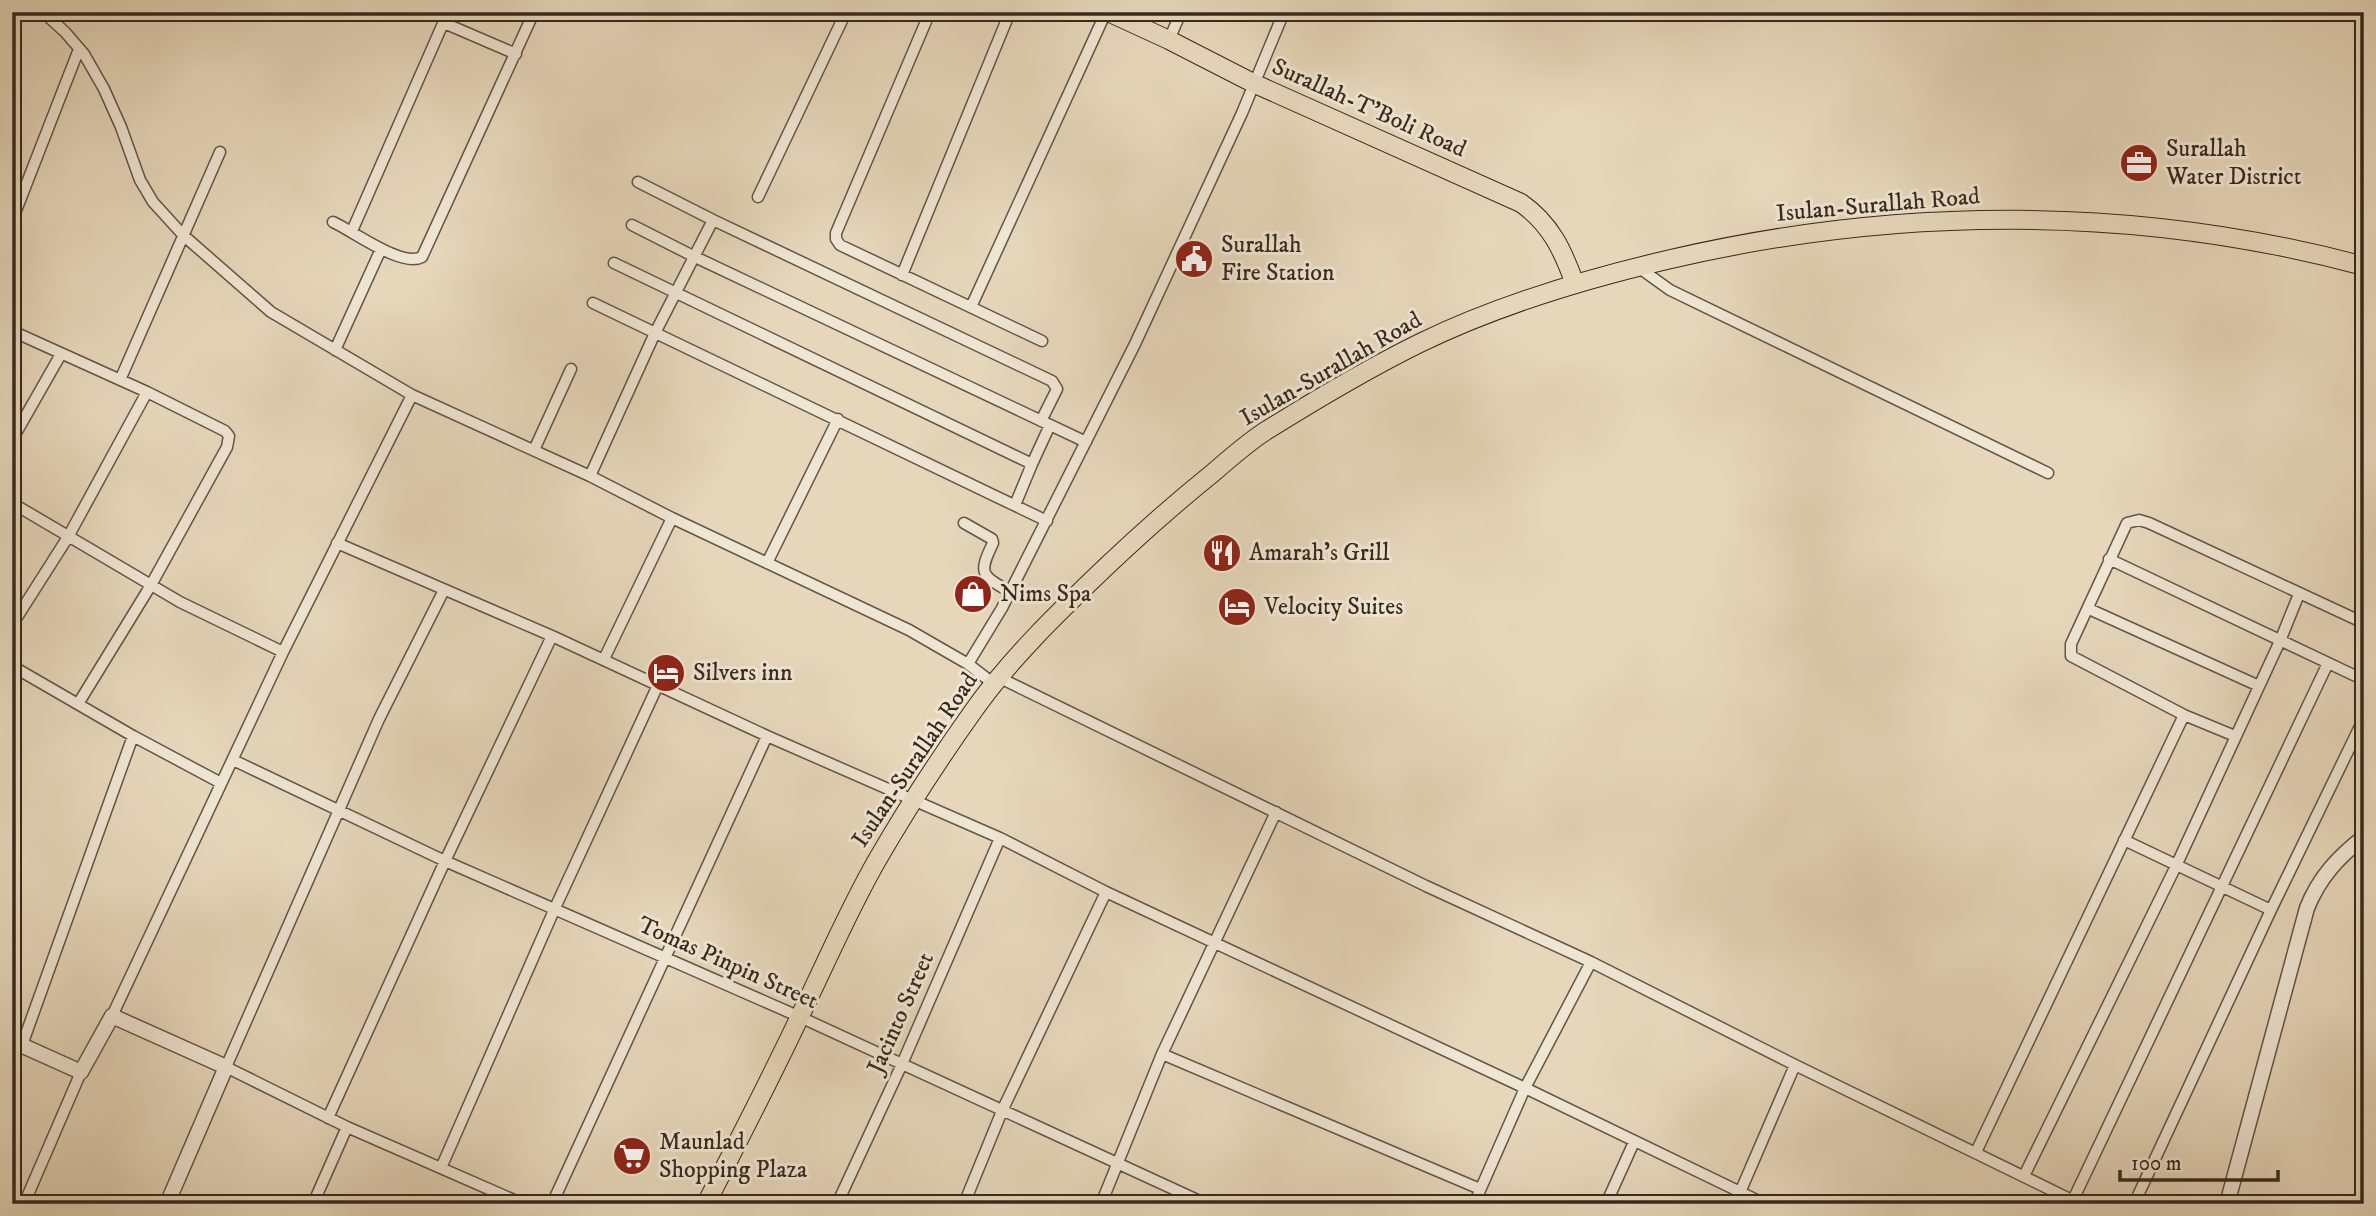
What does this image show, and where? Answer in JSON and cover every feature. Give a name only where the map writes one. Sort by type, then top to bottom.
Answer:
[{"type":"main road","name":"Surallah-T'Boli Road","points":[[1107,12],[1253,83],[1521,203],[1537,214],[1550,229],[1566,259],[1575,284]]},
{"type":"main road","name":"Isulan-Surallah Road","points":[[706,1204],[875,864],[975,709],[997,681],[1064,608],[1162,513],[1259,435],[1421,342],[1575,284],[1638,267],[1709,250],[1820,230],[1920,221],[2016,218],[2127,224],[2307,250],[2364,266]]},
{"type":"street","points":[[43,12],[79,49],[104,89],[145,190],[161,213],[271,312],[335,350],[412,395],[590,476],[672,518],[909,630],[997,681],[1591,962],[2076,1202],[2328,663]]},
{"type":"street","points":[[333,222],[352,230],[381,249],[409,260],[418,260],[425,254],[534,12]]},
{"type":"street","points":[[758,197],[846,12]]},
{"type":"street","points":[[930,12],[835,237],[840,245],[1042,341]]},
{"type":"street","points":[[902,275],[1010,12]]},
{"type":"street","points":[[971,307],[1107,12]]},
{"type":"street","points":[[1169,40],[1181,12]]},
{"type":"street","points":[[968,664],[1047,521],[1141,332],[1242,113],[1284,12]]},
{"type":"street","points":[[352,230],[446,18],[516,54]]},
{"type":"street","points":[[12,221],[79,49]]},
{"type":"street","points":[[120,380],[220,152]]},
{"type":"street","points":[[638,182],[1052,380],[1057,389],[1015,505]]},
{"type":"street","points":[[590,476],[674,293],[713,220]]},
{"type":"street","points":[[632,225],[1086,442]]},
{"type":"street","points":[[335,350],[381,249]]},
{"type":"street","points":[[614,263],[1032,464]]},
{"type":"street","points":[[1638,267],[1670,290],[2048,473]]},
{"type":"street","points":[[593,303],[1047,521]]},
{"type":"street","points":[[12,331],[147,392],[225,431],[229,436],[227,447],[151,585],[78,704]]},
{"type":"street","points":[[12,440],[61,354]]},
{"type":"street","points":[[534,450],[571,369]]},
{"type":"street","points":[[12,625],[68,537],[147,392]]},
{"type":"street","points":[[24,1204],[82,1072],[112,1016],[283,652],[412,395]]},
{"type":"street","points":[[767,563],[838,419]]},
{"type":"street","points":[[12,503],[209,617],[283,652]]},
{"type":"street","points":[[604,659],[672,518]]},
{"type":"street","points":[[2235,736],[2184,715],[2071,656],[2070,648],[2127,523],[2138,520],[2156,526],[2364,623]]},
{"type":"street","points":[[964,523],[992,539],[993,543],[983,565],[984,574],[987,579],[1010,592]]},
{"type":"street","points":[[337,543],[604,659],[767,736],[1000,838],[1106,892],[1525,1088],[1765,1204]]},
{"type":"street","points":[[2109,559],[2364,680]]},
{"type":"street","points":[[167,1204],[338,809],[379,719],[444,590]]},
{"type":"street","points":[[2024,1176],[2176,866],[2299,594]]},
{"type":"street","points":[[2089,609],[2259,686]]},
{"type":"street","points":[[328,1118],[445,861],[552,636]]},
{"type":"street","points":[[12,666],[221,783]]},
{"type":"street","points":[[441,1168],[555,908],[658,685]]},
{"type":"street","points":[[1976,1152],[2184,715]]},
{"type":"street","points":[[2134,1204],[2364,718]]},
{"type":"street","points":[[82,1072],[17,1043],[133,736]]},
{"type":"street","points":[[552,1204],[767,736]]},
{"type":"street","name":"Tomas Pinpin Street","points":[[233,760],[445,861],[800,1017],[1206,1204]]},
{"type":"street","points":[[1101,1204],[1163,1054],[1276,812]]},
{"type":"street","points":[[2227,1204],[2306,908],[2314,891],[2336,860],[2364,837]]},
{"type":"street","name":"Jacinto Street","points":[[837,1204],[902,1064],[1000,838]]},
{"type":"street","points":[[2124,840],[2271,910]]},
{"type":"street","points":[[964,1204],[1002,1111],[1106,892]]},
{"type":"street","points":[[1474,1204],[1525,1088],[1591,962]]},
{"type":"street","points":[[112,1016],[226,1067],[347,1127],[523,1204]]},
{"type":"street","points":[[1163,1054],[1480,1189]]},
{"type":"street","points":[[1735,1204],[1795,1065]]},
{"type":"street","points":[[313,1204],[347,1127]]},
{"type":"street","points":[[1606,1204],[1634,1142]]},
{"type":"place","name":"Surallah Water District","points":[[2139,163]]},
{"type":"place","name":"Surallah Fire Station","points":[[1194,259]]},
{"type":"place","name":"Amarah's Grill","points":[[1222,553]]},
{"type":"place","name":"Nims Spa","points":[[973,594]]},
{"type":"place","name":"Velocity Suites","points":[[1237,607]]},
{"type":"place","name":"Silvers inn","points":[[666,673]]},
{"type":"place","name":"Maunlad Shopping Plaza","points":[[632,1156]]}]
